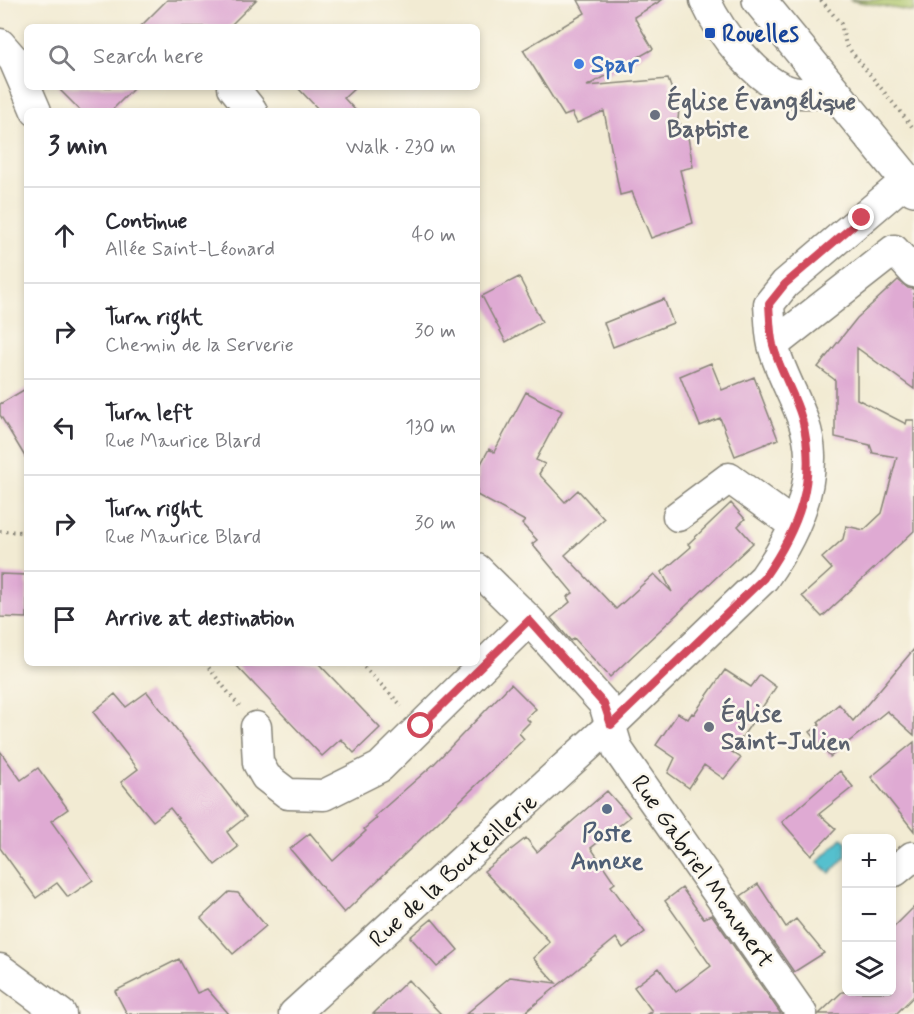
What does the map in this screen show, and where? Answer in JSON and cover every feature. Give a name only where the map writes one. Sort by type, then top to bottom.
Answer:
[{"type":"main road","points":[[759,0],[911,184]]},
{"type":"street","points":[[705,0],[719,27],[767,81],[794,93],[835,91]]},
{"type":"street","points":[[0,44],[14,60],[24,83]]},
{"type":"street","points":[[27,90],[35,108]]},
{"type":"street","points":[[235,90],[250,108]]},
{"type":"street","name":"Rue de la Bouteillerie","points":[[294,1014],[611,725],[764,578],[784,550],[805,498],[810,454],[802,417],[773,345],[769,304],[779,291],[911,184]]},
{"type":"street","points":[[773,345],[894,250],[914,272]]},
{"type":"street","points":[[678,516],[729,478],[794,525]]},
{"type":"street","name":"Rue Gabriel Monmert","points":[[480,572],[529,620],[604,704],[618,750],[802,1014]]},
{"type":"street","points":[[256,727],[258,763],[266,777],[288,794],[324,795],[380,767],[529,620]]},
{"type":"street","points":[[0,969],[61,1014]]},
{"type":"path","points":[[821,0],[841,24],[846,45],[914,129]]},
{"type":"path","points":[[0,531],[24,532]]},
{"type":"path","points":[[207,666],[256,727]]},
{"type":"path","points":[[363,666],[421,726]]},
{"type":"green space","points":[[849,0],[914,0],[914,12]]},
{"type":"water","points":[[842,838],[842,860],[830,873],[818,862]]},
{"type":"building","points":[[167,0],[256,0],[232,24],[143,24]]},
{"type":"building","points":[[578,0],[662,0],[634,17],[653,49],[587,86],[668,79],[679,109],[678,120],[688,137],[693,167],[680,170],[693,223],[651,238],[632,192],[620,195],[604,111],[577,123],[572,113],[564,116],[523,50],[585,13]]},
{"type":"building","points":[[60,90],[132,90],[114,108],[78,108]]},
{"type":"building","points":[[300,90],[353,90],[344,98],[353,108],[317,108]]},
{"type":"building","points":[[519,277],[542,322],[506,342],[482,296]]},
{"type":"building","points":[[898,280],[908,288],[914,289],[914,389],[857,348],[857,399],[906,424],[907,420],[914,420],[914,531],[822,617],[802,596],[832,569],[822,558],[843,539],[846,526],[864,530],[882,513],[897,457],[873,453],[870,445],[835,437],[835,380],[818,367],[857,318]]},
{"type":"building","points":[[664,299],[673,323],[613,347],[604,323]]},
{"type":"building","points":[[711,363],[722,390],[754,377],[778,439],[735,456],[720,418],[700,426],[680,376]]},
{"type":"building","points":[[24,390],[24,455],[0,415],[0,404]]},
{"type":"building","points":[[526,392],[562,411],[536,460],[545,464],[539,474],[565,502],[578,490],[604,519],[565,555],[616,609],[654,574],[672,592],[662,572],[691,547],[688,544],[731,503],[745,519],[738,526],[753,543],[610,677],[574,638],[571,641],[551,618],[570,602],[567,597],[573,593],[532,544],[537,540],[522,524],[525,521],[480,497],[480,466],[489,449],[494,452]]},
{"type":"building","points":[[0,574],[24,575],[24,618],[0,617]]},
{"type":"building","points":[[914,649],[914,735],[887,711],[830,757],[810,732],[820,725],[818,722],[839,704],[853,721]]},
{"type":"building","points":[[237,666],[321,666],[380,728],[354,753],[341,739],[322,756]]},
{"type":"building","name":"Église Saint-Julien","points":[[725,670],[751,687],[760,675],[776,687],[732,752],[741,758],[724,779],[704,765],[689,788],[668,773],[675,758],[656,745],[678,713],[688,719],[692,713],[694,714]]},
{"type":"building","points":[[511,684],[536,709],[526,718],[530,722],[519,733],[524,739],[344,913],[290,849],[310,833],[333,861],[366,831],[364,829],[377,818],[375,816],[434,764]]},
{"type":"building","points":[[147,692],[246,817],[227,832],[238,847],[215,865],[170,808],[153,821],[121,782],[138,769],[93,712],[115,694],[126,707]]},
{"type":"building","points":[[914,742],[914,831],[871,777]]},
{"type":"building","points":[[0,751],[21,780],[38,768],[68,809],[51,821],[93,880],[68,897],[57,883],[36,898],[0,848]]},
{"type":"building","points":[[840,771],[853,787],[819,814],[836,829],[811,855],[782,822]]},
{"type":"building","points":[[607,791],[630,817],[591,848],[615,883],[611,886],[645,932],[623,948],[616,938],[523,1014],[466,1014],[510,977],[556,983],[533,958],[549,943],[548,940],[484,871],[526,838],[537,852]]},
{"type":"building","points":[[758,884],[786,927],[796,919],[824,953],[794,972],[741,896]]},
{"type":"building","points":[[682,888],[703,918],[712,915],[781,1014],[647,1014],[652,1011],[634,987],[659,968],[676,992],[711,966],[665,901]]},
{"type":"building","points":[[229,892],[238,893],[266,926],[233,954],[201,918]]},
{"type":"building","points":[[914,907],[914,996],[896,1014],[819,1014],[842,992],[842,996],[896,996],[896,925]]},
{"type":"building","points":[[432,919],[458,950],[437,967],[410,937]]},
{"type":"building","points":[[179,959],[197,993],[207,989],[229,1014],[127,1014],[115,991]]},
{"type":"building","points":[[408,980],[441,1014],[373,1014]]},
{"type":"place","name":"Rouelles","points":[[710,33]]},
{"type":"place","name":"Spar","points":[[579,64]]},
{"type":"place","name":"Église Évangélique Baptiste","points":[[655,115]]},
{"type":"place","name":"Église Saint-Julien","points":[[709,727]]},
{"type":"place","name":"Poste Annexe","points":[[607,809]]},
{"type":"route","points":[[421,726],[529,620],[604,704],[611,725],[764,578],[784,550],[805,498],[810,454],[802,417],[773,345],[769,304],[785,284],[862,218]]}]
